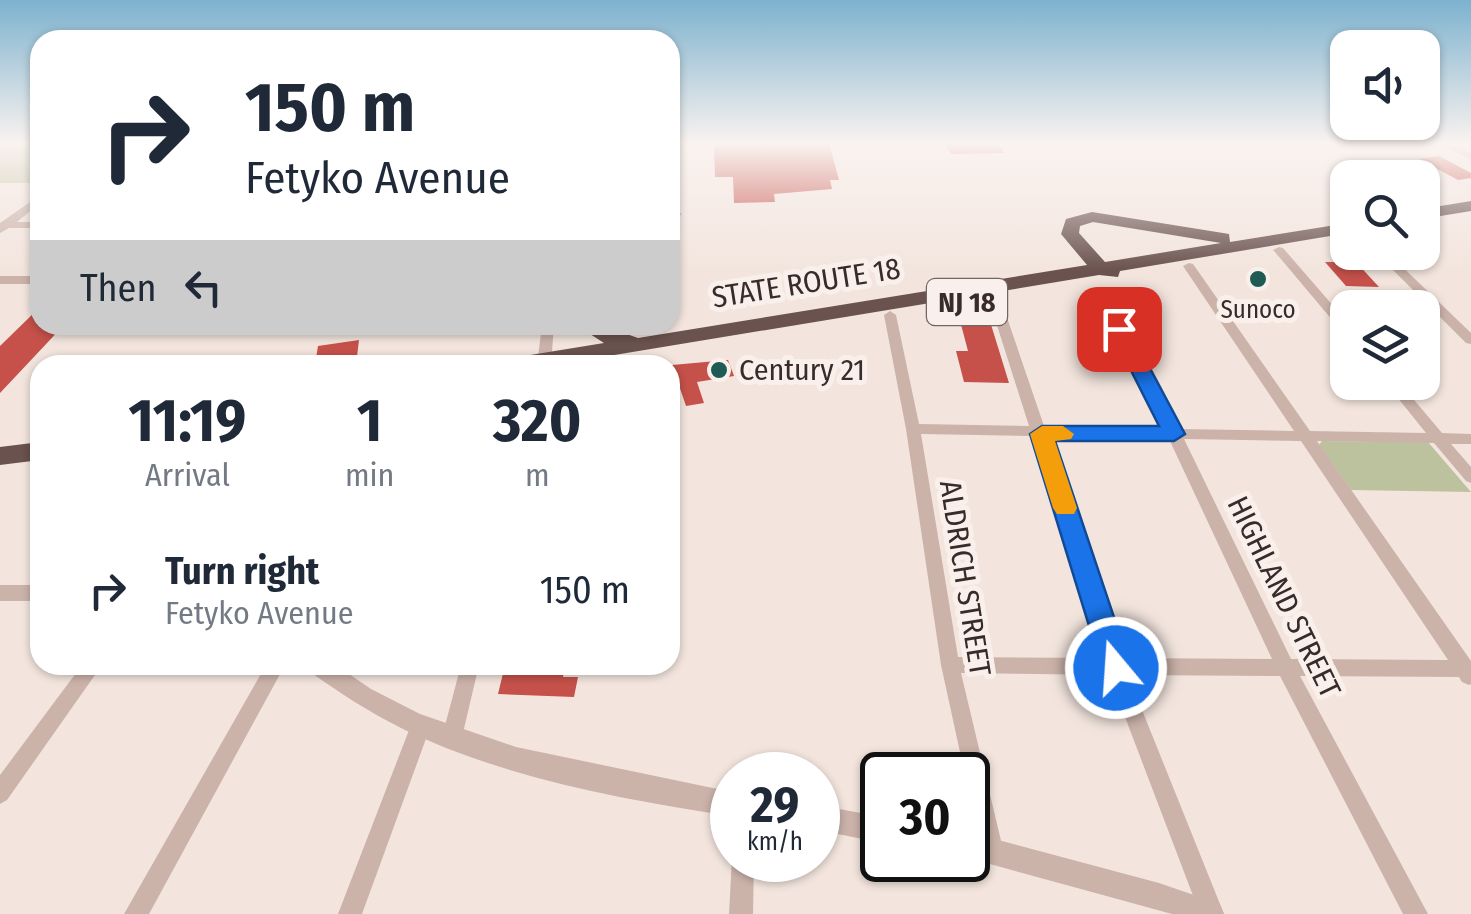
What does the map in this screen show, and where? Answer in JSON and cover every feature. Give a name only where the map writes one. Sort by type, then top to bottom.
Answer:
[{"type":"highway","points":[[1440,211],[1471,206]]},
{"type":"highway","points":[[1110,273],[1068,230],[1080,218],[1208,237],[1283,243]]},
{"type":"highway","points":[[1440,223],[1471,219]]},
{"type":"highway","name":"STATE ROUTE 18","points":[[646,355],[994,297],[1110,273],[1189,266],[1330,232]]},
{"type":"highway","name":"STATE ROUTE 18","points":[[579,355],[1283,243],[1330,242]]},
{"type":"highway","points":[[604,335],[645,342]]},
{"type":"highway","points":[[0,440],[30,437]]},
{"type":"highway","points":[[0,456],[30,452]]},
{"type":"street","points":[[2,227],[30,206]]},
{"type":"street","points":[[2,227],[30,226]]},
{"type":"street","points":[[1283,243],[1330,307]]},
{"type":"street","points":[[1189,266],[1469,673]]},
{"type":"street","points":[[1399,270],[1471,340]]},
{"type":"street","points":[[0,280],[30,280]]},
{"type":"street","points":[[994,297],[1116,668],[1211,914]]},
{"type":"street","name":"HIGHLAND STREET","points":[[1100,306],[1112,316],[1174,434],[1287,670],[1416,914]]},
{"type":"street","name":"ALDRICH STREET","points":[[890,314],[913,430],[964,752]]},
{"type":"street","points":[[1406,400],[1471,477]]},
{"type":"street","points":[[913,430],[1471,439]]},
{"type":"street","points":[[0,592],[30,593]]},
{"type":"street","points":[[950,665],[1469,673]]},
{"type":"street","points":[[0,793],[86,675]]},
{"type":"street","points":[[136,914],[270,675]]},
{"type":"street","points":[[333,675],[371,701],[452,737],[574,772],[710,800]]},
{"type":"street","points":[[452,737],[468,675]]},
{"type":"street","points":[[350,914],[421,724]]},
{"type":"street","points":[[990,850],[1156,905],[1211,914]]},
{"type":"street","points":[[741,914],[742,882]]},
{"type":"green space","points":[[1322,441],[1428,442],[1471,492],[1351,490],[1319,445]]},
{"type":"building","points":[[733,186],[831,186],[832,189],[774,194],[775,202],[734,203]]},
{"type":"building","points":[[1332,270],[1363,270],[1379,287],[1346,286]]},
{"type":"building","points":[[30,317],[30,335],[55,335],[36,355],[30,355],[30,361],[0,393],[0,346]]},
{"type":"building","points":[[959,317],[989,318],[1009,383],[964,382],[956,351],[968,351]]},
{"type":"building","points":[[359,340],[357,355],[317,355],[318,346]]},
{"type":"building","points":[[728,360],[734,376],[697,382],[704,403],[686,406],[680,388],[680,364]]},
{"type":"building","points":[[503,675],[578,677],[574,697],[498,694]]},
{"type":"slow traffic","points":[[1063,434],[1042,434],[1065,508]]},
{"type":"place","name":"Sunoco","points":[[1258,279]]},
{"type":"place","name":"Century 21","points":[[719,370]]},
{"type":"route","points":[[1116,668],[1042,434],[1174,434],[1119,329]]}]
